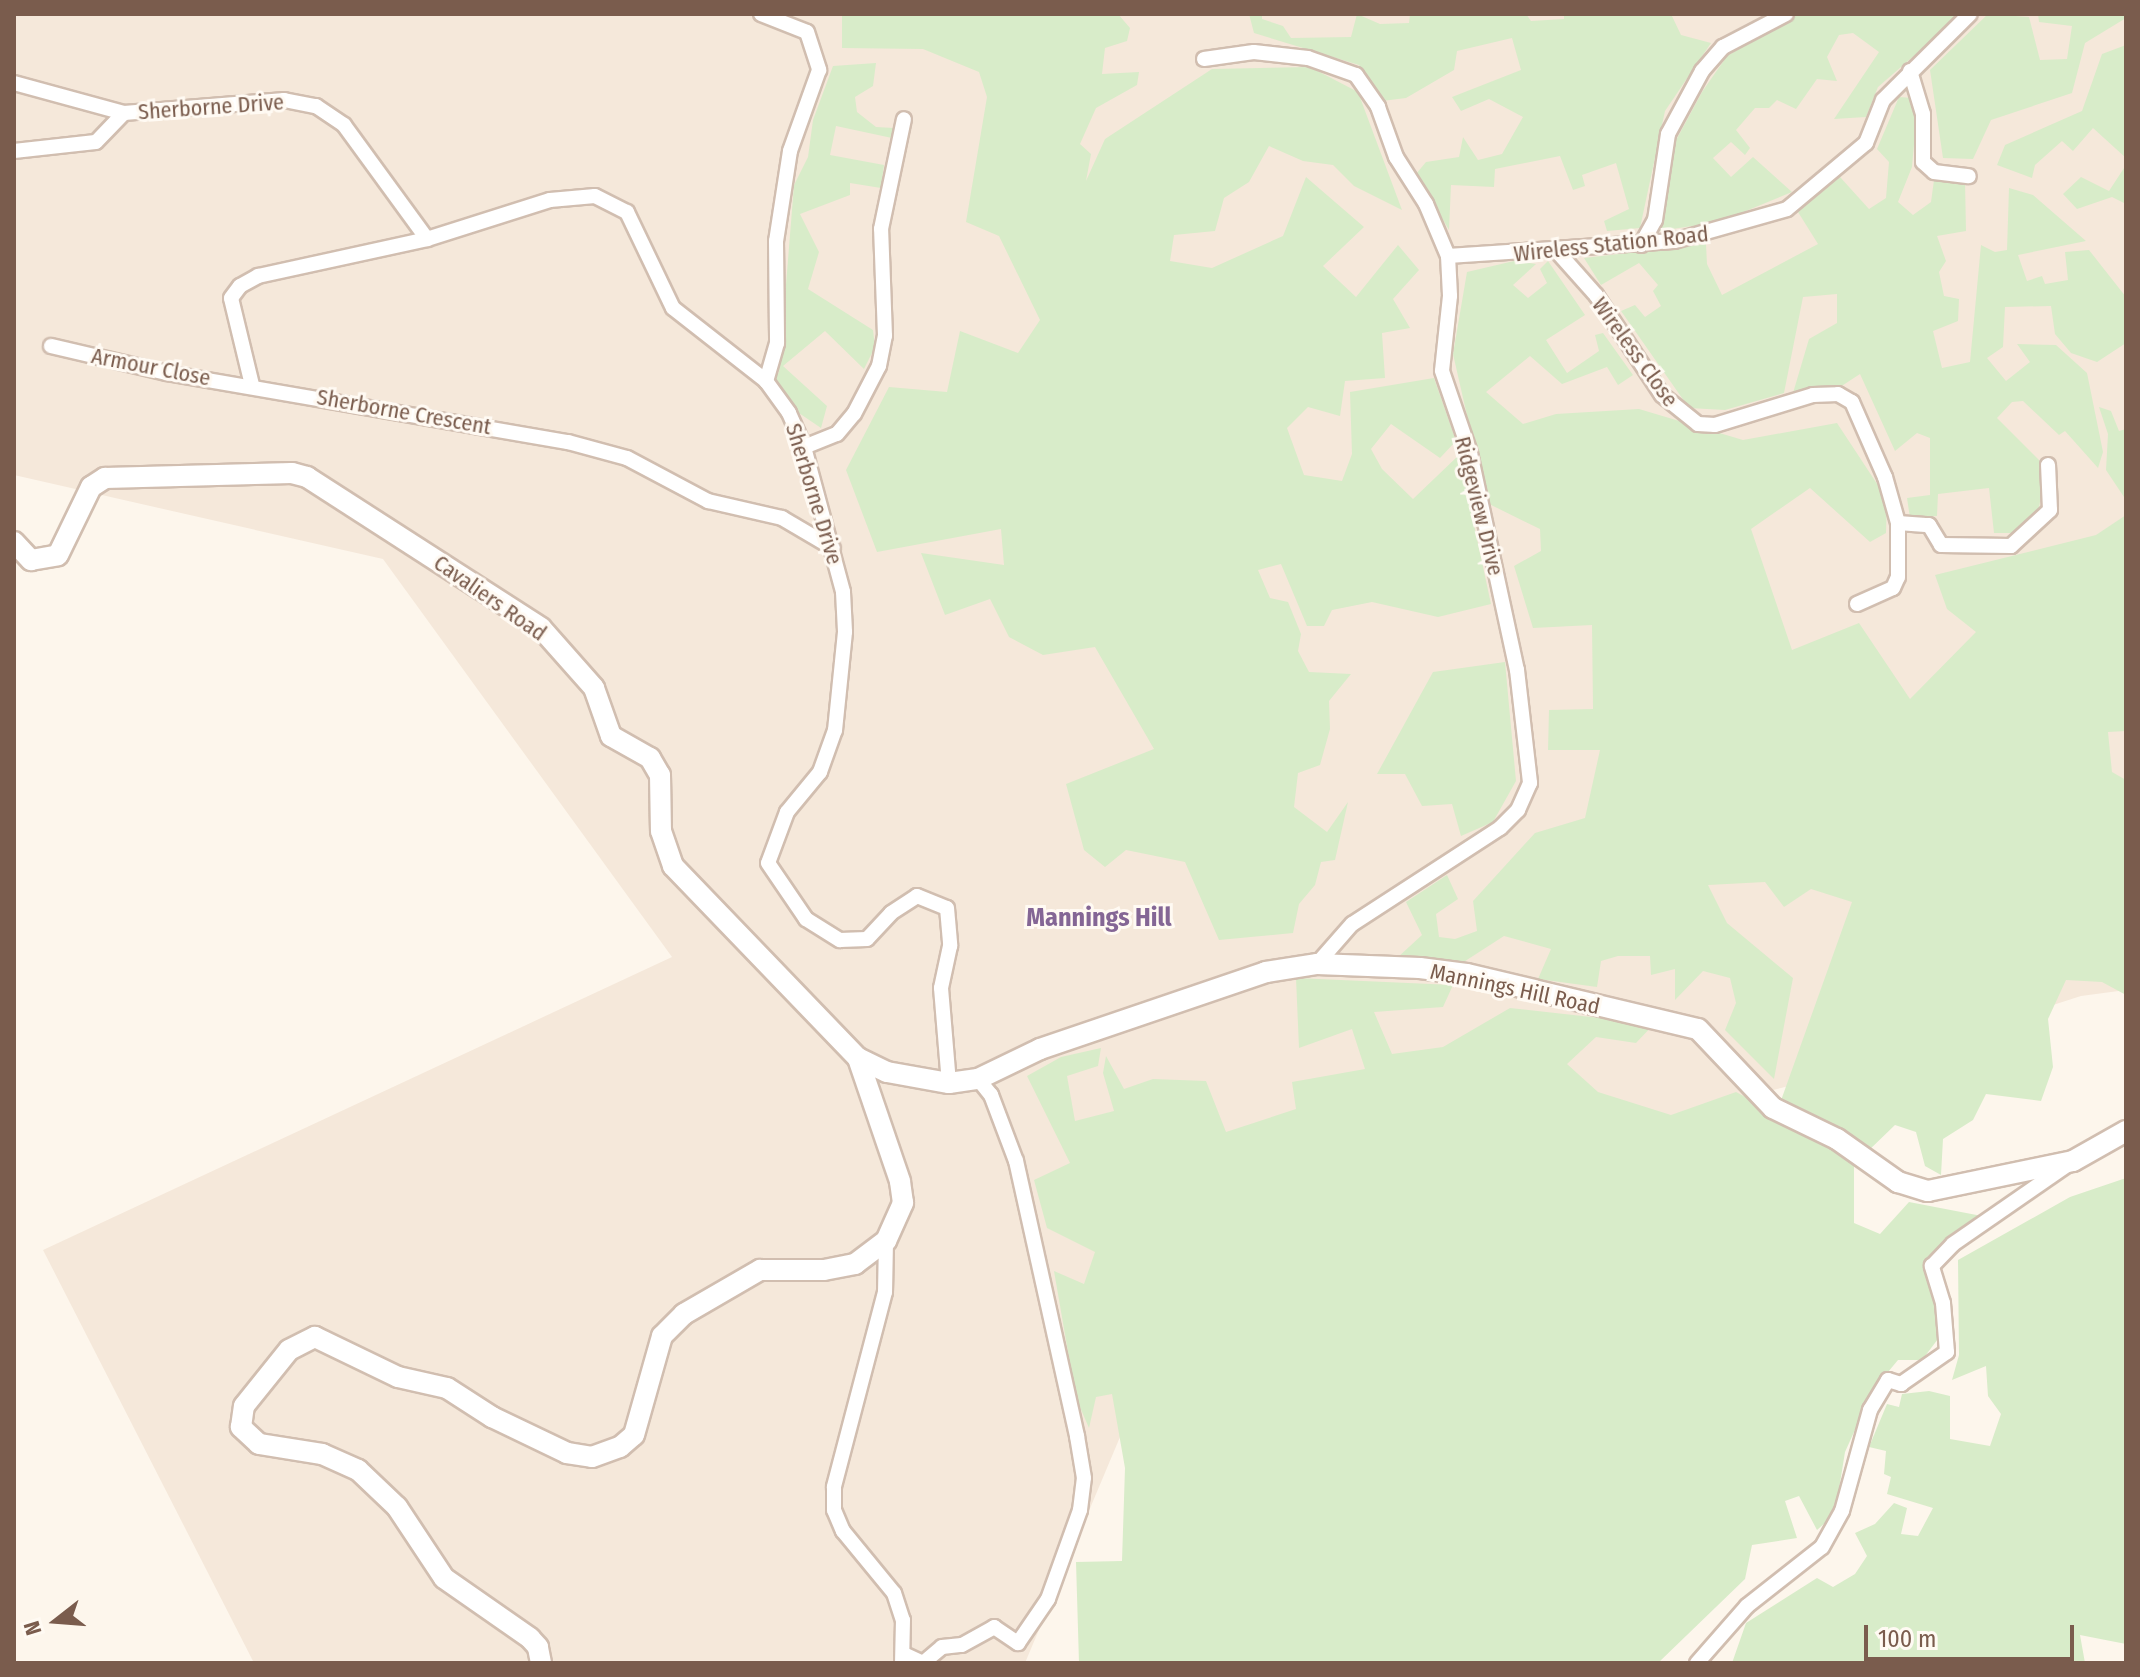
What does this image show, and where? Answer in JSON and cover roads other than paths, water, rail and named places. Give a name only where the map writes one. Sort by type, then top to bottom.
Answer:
[{"type":"main road","name":"Cavaliers Road","points":[[14,542],[31,560],[58,555],[91,487],[105,478],[292,473],[307,477],[541,628],[594,688],[611,736],[650,758],[660,775],[661,831],[673,866],[858,1058]]},
{"type":"main road","name":"Mannings Hill Road","points":[[858,1058],[887,1072],[949,1083],[978,1079],[1040,1049],[1266,972],[1317,964],[1467,974],[1698,1029],[1773,1108],[1837,1139],[1898,1182],[1928,1191],[2073,1161],[2126,1131]]},
{"type":"main road","points":[[541,1663],[538,1647],[530,1638],[444,1578],[397,1507],[358,1470],[322,1454],[259,1444],[247,1437],[240,1417],[244,1406],[289,1350],[303,1340],[331,1341],[375,1368],[447,1388],[543,1442],[592,1457],[620,1447],[634,1435],[662,1336],[684,1314],[760,1270],[824,1270],[855,1264],[886,1241],[903,1203],[900,1181],[858,1058]]},
{"type":"street","points":[[761,14],[807,32],[819,70],[790,151],[776,241],[777,343],[766,381]]},
{"type":"street","points":[[1641,245],[1655,220],[1668,134],[1702,71],[1723,47],[1786,14]]},
{"type":"street","name":"Wireless Station Road","points":[[1448,256],[1641,245],[1726,230],[1787,209],[1866,143],[1883,100],[1970,14]]},
{"type":"street","name":"Ridgeview Drive","points":[[1204,59],[1254,52],[1308,58],[1356,75],[1378,107],[1396,157],[1426,204],[1448,256],[1450,296],[1442,371],[1470,453],[1509,616],[1530,783],[1518,810],[1500,828],[1352,924],[1317,964]]},
{"type":"street","points":[[1910,71],[1923,114],[1923,162],[1934,172],[1969,176]]},
{"type":"street","name":"Sherborne Drive","points":[[14,83],[124,113],[284,100],[316,106],[344,125],[427,239],[550,200],[595,196],[627,212],[673,308],[766,381],[789,413],[804,447],[833,548],[845,632],[835,730],[820,772],[787,812],[768,863],[806,919],[840,940],[867,939],[917,896],[947,908],[950,946],[941,988],[949,1083]]},
{"type":"street","points":[[14,151],[96,142],[124,113]]},
{"type":"street","points":[[804,447],[837,434],[854,414],[879,366],[885,336],[881,229],[904,119]]},
{"type":"street","points":[[252,385],[232,312],[231,298],[240,286],[258,276],[427,239]]},
{"type":"street","name":"Wireless Close","points":[[1555,249],[1596,295],[1662,395],[1698,424],[1715,425],[1813,395],[1838,394],[1852,402],[1885,477],[1898,523]]},
{"type":"street","name":"Armour Close","points":[[51,346],[252,385]]},
{"type":"street","name":"Sherborne Crescent","points":[[252,385],[530,435],[627,458],[708,501],[782,518],[833,548]]},
{"type":"street","points":[[1857,604],[1893,588],[1898,577],[1898,523],[1929,525],[1941,545],[2011,546],[2050,510],[2048,465]]},
{"type":"street","points":[[886,1241],[885,1292],[834,1487],[834,1510],[843,1531],[894,1593],[903,1620],[904,1659],[923,1663],[942,1647],[962,1645],[994,1627],[1018,1643],[1048,1599],[1081,1499],[1077,1436],[1016,1161],[991,1095],[978,1079]]},
{"type":"street","points":[[1697,1663],[1747,1606],[1822,1547],[1842,1511],[1870,1410],[1888,1380],[1901,1384],[1947,1352],[1943,1303],[1932,1266],[1953,1244],[2073,1161]]},
{"type":"district","name":"Mannings Hill","points":[[1099,918]]}]
